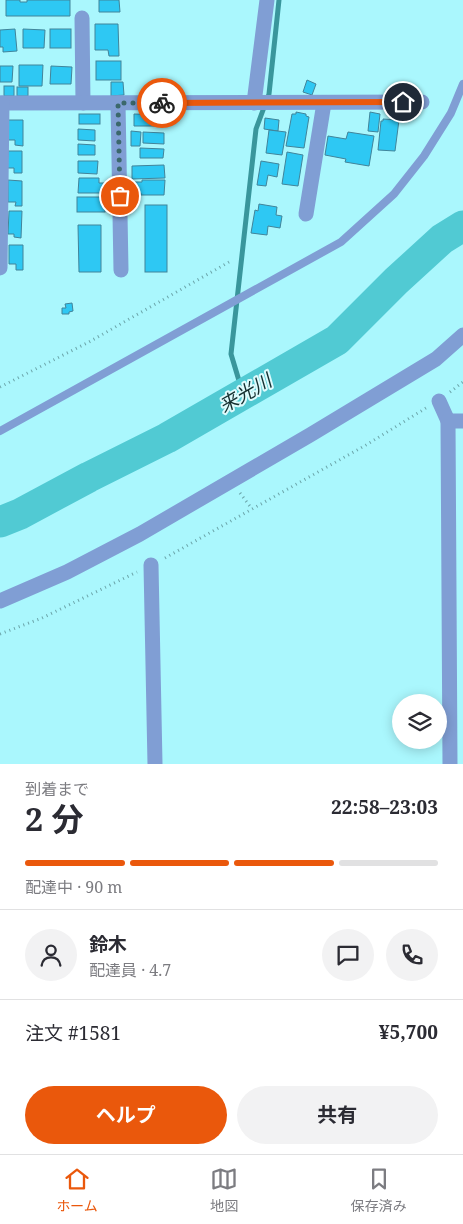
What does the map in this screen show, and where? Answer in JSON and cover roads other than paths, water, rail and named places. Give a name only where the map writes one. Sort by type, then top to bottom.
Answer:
[{"type":"street","points":[[254,103],[267,0]]},
{"type":"street","points":[[82,18],[83,103]]},
{"type":"street","points":[[0,268],[1,103],[422,102]]},
{"type":"street","points":[[118,103],[121,270]]},
{"type":"street","points":[[306,214],[324,103]]},
{"type":"street","points":[[0,601],[67,572],[140,534],[436,359],[463,336]]},
{"type":"street","points":[[439,401],[456,421],[450,764]]},
{"type":"street","points":[[151,565],[155,764]]},
{"type":"lane","points":[[0,431],[341,242],[394,194],[424,156],[451,113],[463,84]]},
{"type":"waterway","points":[[243,394],[231,354],[256,129],[269,94],[279,0]]},
{"type":"waterway","name":"来光川","points":[[0,522],[20,514],[167,438],[337,340],[396,281],[442,239],[463,226]]}]
